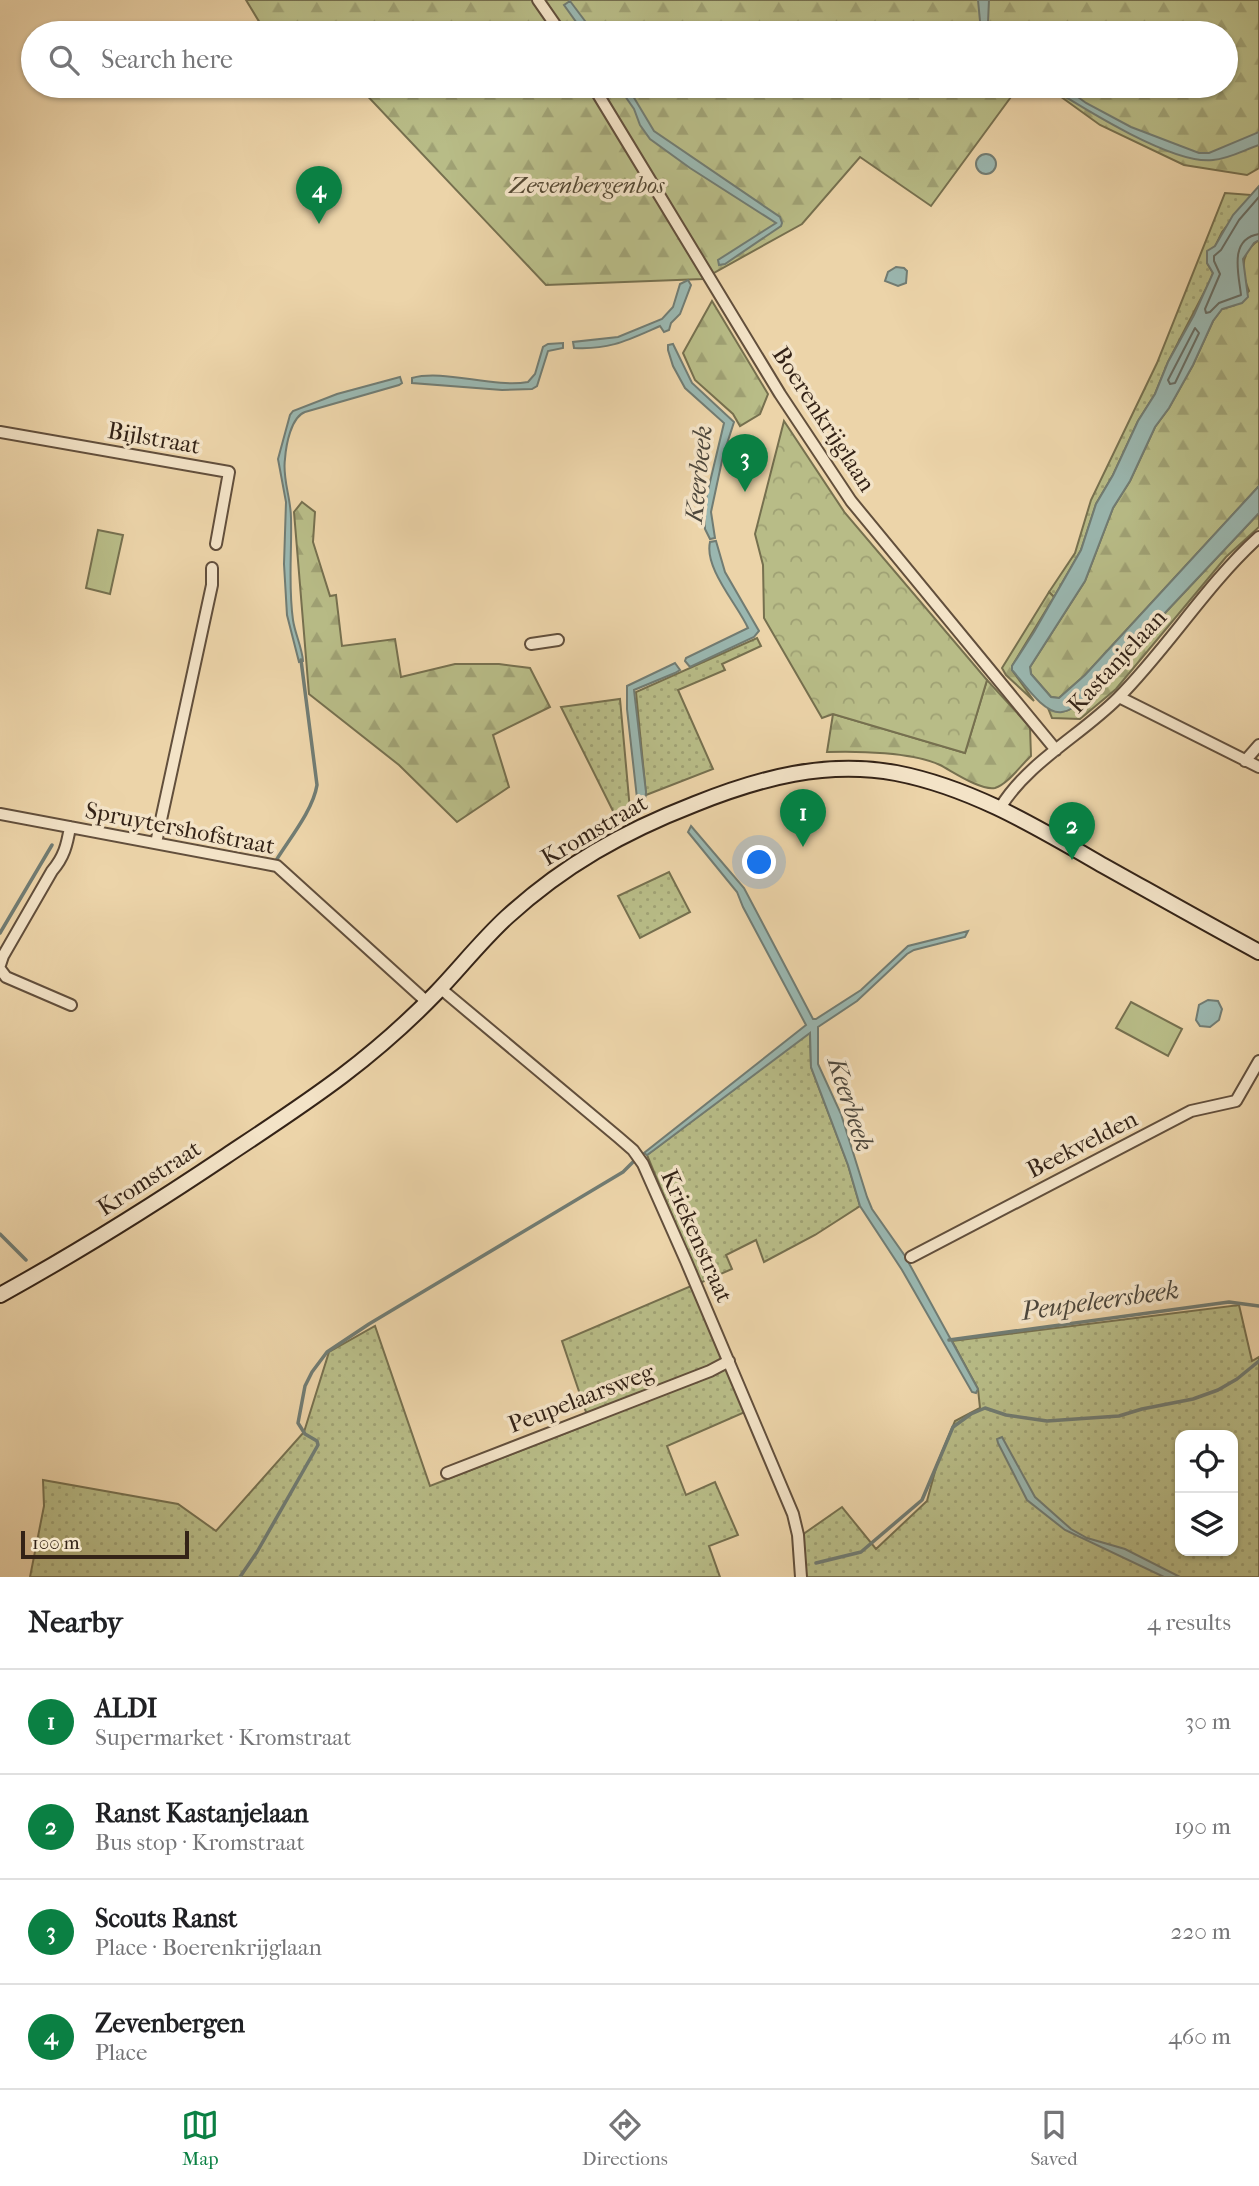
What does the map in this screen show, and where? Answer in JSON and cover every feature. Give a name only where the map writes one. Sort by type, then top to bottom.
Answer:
[{"type":"main road","name":"Kromstraat","points":[[0,1295],[143,1211],[301,1106],[371,1052],[427,1002],[493,930],[579,859],[654,821],[729,790],[777,776],[807,771],[867,769],[925,780],[976,797],[1259,952]]},
{"type":"street","points":[[538,0],[553,21]]},
{"type":"street","name":"Boerenkrijglaan","points":[[600,98],[780,394],[851,501],[1056,750]]},
{"type":"street","name":"Bijlstraat","points":[[0,432],[229,472],[216,544]]},
{"type":"street","name":"Kastanjelaan","points":[[1000,808],[1007,796],[1056,750],[1119,697],[1224,572],[1259,537]]},
{"type":"street","points":[[156,843],[212,585],[212,568]]},
{"type":"street","points":[[531,644],[558,640]]},
{"type":"street","points":[[1119,697],[1259,767]]},
{"type":"street","points":[[1245,761],[1259,745]]},
{"type":"street","name":"Spruytershofstraat","points":[[0,814],[277,866],[427,1002]]},
{"type":"street","points":[[70,827],[62,859],[51,871],[3,956],[0,967],[6,977],[71,1005]]},
{"type":"street","name":"Kriekenstraat","points":[[440,988],[633,1150],[643,1164],[793,1514],[797,1528],[801,1577]]},
{"type":"street","name":"Beekvelden","points":[[911,1257],[1191,1111],[1236,1101],[1259,1061]]},
{"type":"street","name":"Peupelaarsweg","points":[[447,1473],[710,1371],[729,1361]]},
{"type":"green space","points":[[246,0],[1259,0],[1259,168],[1247,175],[1184,165],[1100,125],[1063,98],[1238,98],[1238,21],[259,21]]},
{"type":"green space","name":"Zevenbergenbos","points":[[369,98],[1010,98],[931,206],[860,157],[802,224],[703,279],[546,285]]},
{"type":"green space","points":[[1225,193],[1252,195],[1222,232],[1207,263],[1213,273],[1210,281],[1168,362],[1155,394],[1138,421],[1096,504],[1081,550],[1054,597],[1049,592],[1075,553],[1091,500],[1157,363]]},
{"type":"green space","points":[[1259,240],[1259,486],[1085,675],[1059,698],[1051,697],[1031,674],[1030,667],[1085,581],[1113,508],[1130,481],[1155,427],[1193,365],[1213,321],[1222,309],[1235,305],[1249,291],[1244,270],[1245,256]]},
{"type":"green space","points":[[712,301],[768,394],[760,414],[740,426],[733,414],[695,380],[683,353]]},
{"type":"green space","points":[[784,421],[845,513],[987,680],[965,753],[833,714],[822,718],[764,618],[763,565],[755,534]]},
{"type":"green space","points":[[302,502],[315,512],[313,542],[330,596],[336,595],[342,646],[395,639],[401,677],[455,664],[499,664],[530,668],[550,707],[493,735],[509,787],[457,822],[399,765],[309,694],[294,512]]},
{"type":"green space","points":[[1259,513],[1259,527],[1226,557],[1116,689],[1080,719],[1052,718],[1048,708],[1068,710],[1085,698]]},
{"type":"green space","points":[[98,530],[123,535],[110,594],[86,588]]},
{"type":"green space","points":[[1049,592],[1054,597],[1012,666],[1012,670],[1034,701],[1002,668]]},
{"type":"green space","points":[[757,638],[761,646],[722,664],[725,670],[678,690],[713,769],[646,795],[636,692]]},
{"type":"green space","points":[[987,680],[1030,727],[1031,756],[1000,786],[982,787],[940,765],[915,757],[869,752],[827,752],[833,714],[965,753]]},
{"type":"green space","points":[[620,699],[630,810],[615,815],[561,707]]},
{"type":"green space","points":[[669,872],[690,912],[640,938],[618,896]]},
{"type":"green space","points":[[1131,1002],[1182,1029],[1168,1056],[1116,1028]]},
{"type":"green space","points":[[810,1032],[811,1067],[848,1165],[860,1206],[815,1235],[764,1262],[756,1240],[726,1255],[732,1269],[700,1283],[647,1155]]},
{"type":"green space","points":[[691,1286],[745,1412],[667,1446],[686,1495],[715,1482],[738,1535],[709,1546],[720,1577],[30,1577],[44,1506],[43,1480],[178,1504],[216,1531],[304,1432],[329,1352],[375,1326],[430,1486],[590,1424],[562,1341]]},
{"type":"green space","points":[[1239,1305],[1252,1361],[1259,1357],[1259,1577],[804,1577],[802,1535],[842,1507],[876,1549],[927,1501],[937,1464],[955,1421],[980,1408],[978,1389],[952,1341]]},
{"type":"water","points":[[978,0],[989,0],[988,21],[980,21]]},
{"type":"water","points":[[570,1],[585,21],[575,21],[564,5]]},
{"type":"water","points":[[626,98],[634,98],[654,131],[780,217],[781,226],[725,264],[719,265],[718,260],[776,223],[650,139],[640,125]]},
{"type":"water","points":[[1067,98],[1079,98],[1131,127],[1199,153],[1209,153],[1259,132],[1259,145],[1219,159],[1196,159],[1152,145]]},
{"type":"water","points":[[986,154],[993,157],[996,164],[993,171],[986,174],[979,171],[976,164],[979,157]]},
{"type":"water","points":[[1259,186],[1259,240],[1243,259],[1248,297],[1242,303],[1222,309],[1213,321],[1193,365],[1155,427],[1130,481],[1113,508],[1085,581],[1030,667],[1031,674],[1051,697],[1059,698],[1085,675],[1259,486],[1259,513],[1085,698],[1068,710],[1055,712],[1034,697],[1012,670],[1012,666],[1081,550],[1096,504],[1194,315],[1213,273],[1207,263],[1207,251],[1215,246],[1233,215]]},
{"type":"water","points":[[896,267],[907,271],[906,283],[898,286],[885,281],[888,272]]},
{"type":"water","points":[[688,280],[691,285],[680,314],[671,323],[669,330],[664,332],[660,326],[609,346],[574,348],[573,342],[618,337],[662,319],[673,307],[680,284]]},
{"type":"water","points":[[563,343],[563,348],[548,351],[537,386],[532,389],[502,390],[412,383],[412,378],[425,376],[499,383],[528,382],[535,374],[543,347]]},
{"type":"water","points":[[673,344],[692,383],[734,422],[723,456],[711,512],[715,538],[710,539],[705,529],[704,507],[724,423],[685,388],[668,350],[668,345]]},
{"type":"water","points":[[400,377],[402,383],[399,385],[305,412],[296,419],[290,432],[284,466],[291,511],[292,607],[303,661],[299,662],[287,615],[284,564],[286,502],[278,459],[290,415],[293,411],[337,394]]},
{"type":"water","points":[[716,541],[725,572],[759,631],[754,637],[690,667],[685,661],[686,658],[748,628],[716,574],[709,552],[710,542]]},
{"type":"water","points":[[675,663],[680,670],[634,690],[646,792],[644,801],[638,807],[627,686]]},
{"type":"water","points":[[691,826],[744,888],[813,1019],[861,990],[908,946],[968,931],[965,937],[907,954],[857,1001],[818,1027],[818,1064],[841,1114],[872,1209],[905,1256],[978,1389],[976,1393],[972,1392],[902,1270],[860,1206],[848,1165],[811,1067],[810,1033],[654,1150],[647,1155],[644,1153],[806,1025],[737,892],[688,832]]},
{"type":"water","points":[[1208,1000],[1218,1001],[1222,1009],[1219,1020],[1210,1027],[1200,1026],[1196,1020],[1199,1005]]},
{"type":"water","points":[[1002,1437],[1035,1497],[1071,1529],[1087,1538],[1125,1549],[1180,1577],[1164,1577],[1065,1530],[1027,1500],[998,1443],[997,1439]]},
{"type":"waterway","points":[[277,859],[306,814],[317,785],[301,660]]},
{"type":"waterway","points":[[0,933],[52,845]]},
{"type":"waterway","points":[[240,1577],[318,1445],[317,1441],[305,1434],[298,1423],[305,1386],[327,1352],[369,1324],[623,1172],[634,1161]]},
{"type":"waterway","points":[[0,1234],[26,1260]]},
{"type":"waterway","name":"Peupeleersbeek","points":[[949,1340],[1229,1302],[1259,1306]]},
{"type":"waterway","points":[[816,1563],[861,1552],[922,1500],[953,1427],[971,1414],[985,1408],[1006,1415],[1047,1421],[1119,1416],[1193,1399],[1218,1390],[1259,1361]]},
{"type":"place","name":"Zevenbergen","points":[[319,224]]},
{"type":"place","name":"Scouts Ranst","points":[[745,492]]},
{"type":"place","name":"ALDI","points":[[803,847]]},
{"type":"place","name":"Ranst Kastanjelaan","points":[[1072,860]]},
{"type":"water label","name":"Keerbeek","points":[[698,474]]},
{"type":"water label","name":"Keerbeek","points":[[851,1104]]}]
